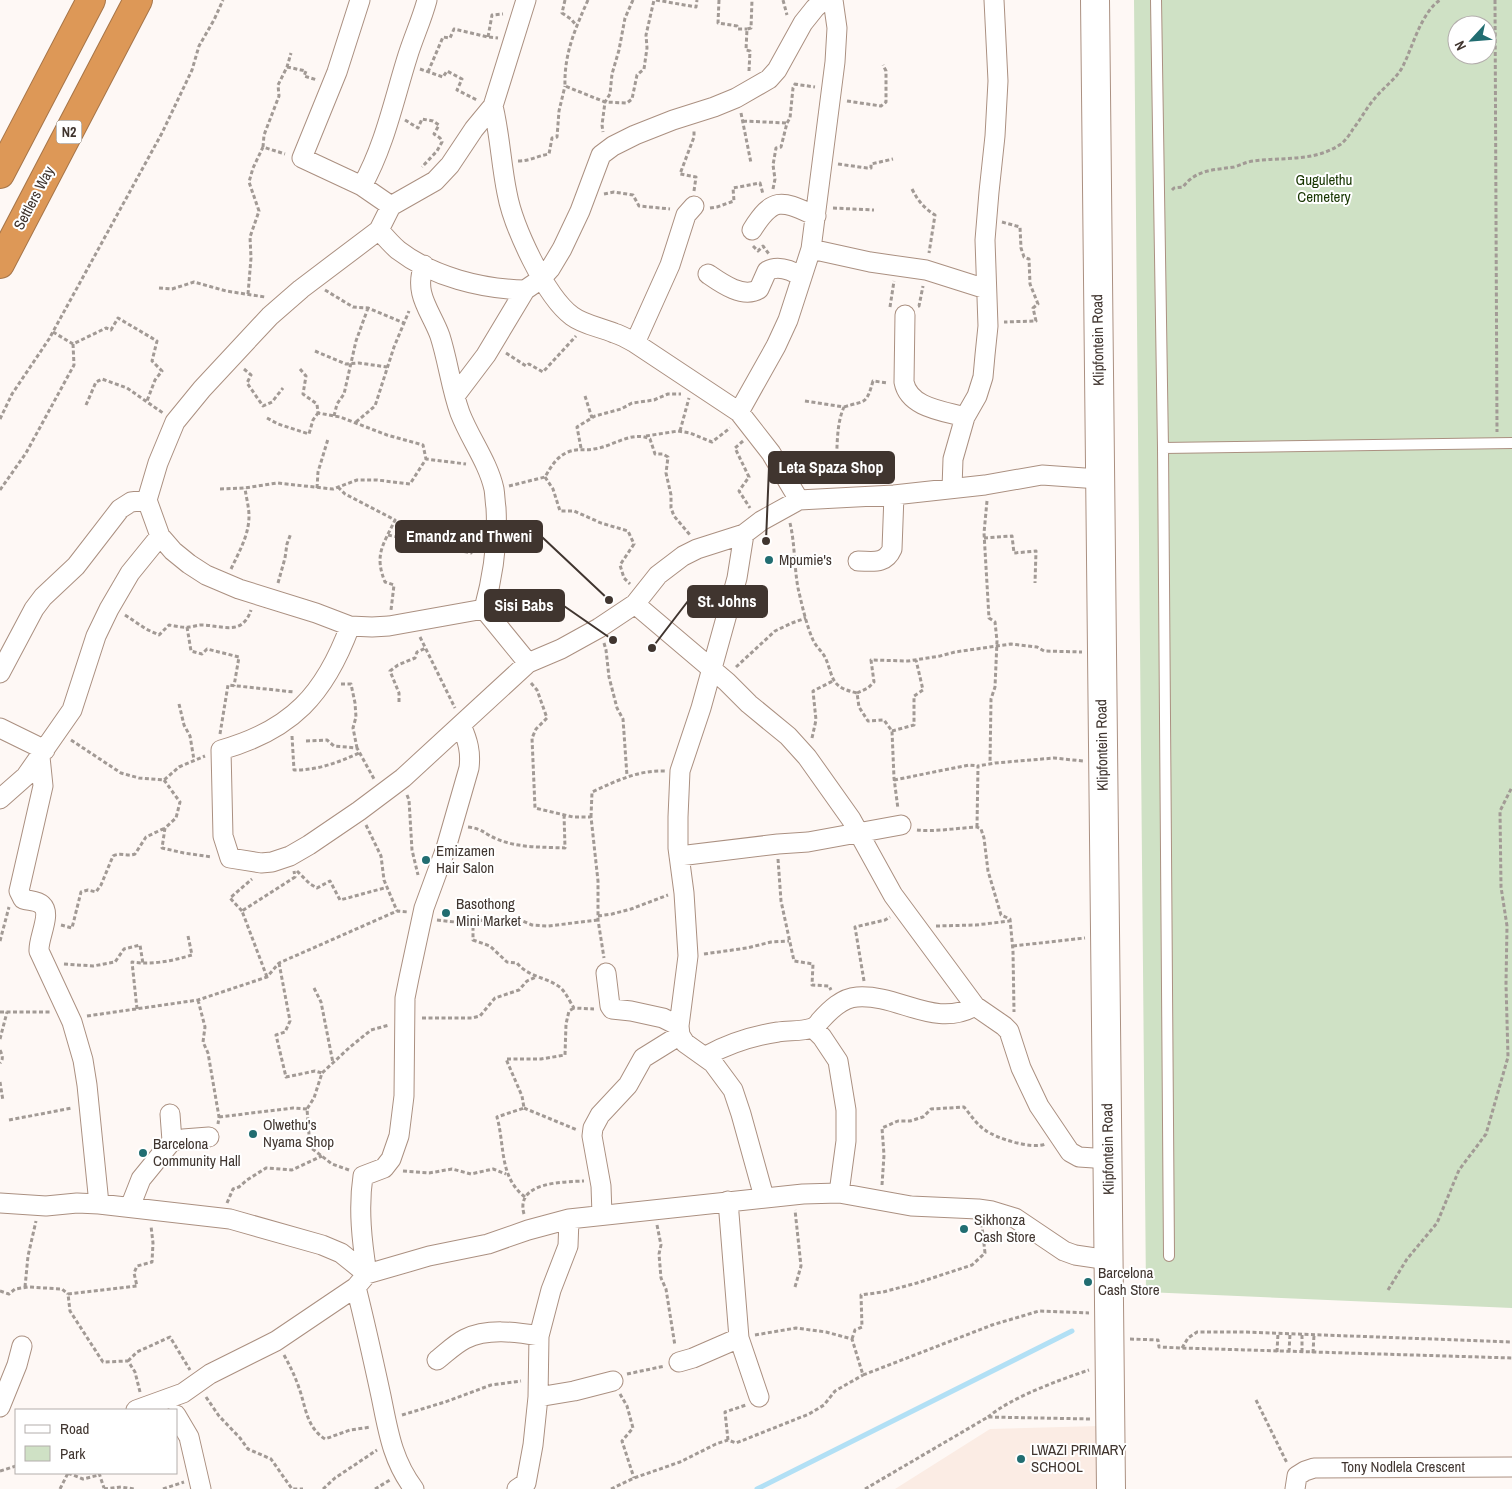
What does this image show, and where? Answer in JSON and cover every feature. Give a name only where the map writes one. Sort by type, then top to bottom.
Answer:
[{"type":"highway","points":[[0,174],[91,0]]},
{"type":"highway","name":"Settlers Way","points":[[0,264],[138,0]]},
{"type":"main road","name":"Klipfontein Road","points":[[1094,0],[1109,1159],[1111,1489]]},
{"type":"street","points":[[360,0],[333,84],[302,158],[362,186],[392,206]]},
{"type":"street","points":[[362,186],[379,149],[427,0]]},
{"type":"street","points":[[455,396],[494,343],[525,290],[541,279],[550,269],[562,249],[602,155],[606,150],[635,134],[736,98],[753,89],[773,75],[803,23],[824,0]]},
{"type":"street","points":[[741,413],[788,320],[811,249],[831,94],[837,28],[833,0]]},
{"type":"street","points":[[952,488],[953,459],[965,418],[977,396],[983,377],[988,326],[985,261],[998,80],[994,0]]},
{"type":"street","points":[[484,609],[389,626],[350,626],[303,608],[264,598],[206,575],[173,551],[160,536],[147,500],[160,456],[175,422],[202,389],[281,306],[379,230],[392,206],[440,176],[458,154],[474,129],[493,106],[524,7]]},
{"type":"street","points":[[493,106],[507,196],[541,279],[571,315],[634,343],[693,386],[741,413],[771,453],[792,504]]},
{"type":"street","points":[[752,230],[772,203],[781,203],[816,212]]},
{"type":"street","points":[[634,343],[670,265],[690,210]]},
{"type":"street","points":[[379,230],[396,249],[448,276],[500,290],[525,290]]},
{"type":"street","points":[[811,249],[843,257],[926,270],[986,289]]},
{"type":"street","points":[[424,265],[421,294],[440,338],[460,413],[487,468],[494,490],[497,527],[494,567],[484,609],[524,666]]},
{"type":"street","points":[[708,274],[735,290],[750,292],[759,289],[766,271],[772,269],[787,270],[802,277]]},
{"type":"street","points":[[906,312],[904,382],[909,396],[915,401],[965,418]]},
{"type":"street","points":[[350,626],[341,651],[307,703],[280,726],[245,743],[221,750],[223,836],[230,858],[261,863],[272,862],[290,856],[359,811],[402,778],[461,726],[492,694],[524,666],[561,649],[599,628],[638,599],[658,575],[683,556],[697,549],[744,534],[792,504],[832,498],[894,495],[985,485],[1042,475],[1099,479]]},
{"type":"street","points":[[858,561],[882,561],[890,555],[892,549],[894,495]]},
{"type":"street","points":[[0,673],[34,609],[44,596],[76,566],[120,509],[128,504],[147,500]]},
{"type":"street","points":[[602,1214],[601,1186],[592,1136],[593,1128],[600,1115],[628,1085],[643,1058],[679,1030],[688,956],[684,893],[679,856],[680,771],[701,708],[736,578],[744,534]]},
{"type":"street","points":[[0,799],[26,776],[72,710],[96,636],[109,609],[130,573],[160,536]]},
{"type":"street","points":[[638,599],[749,704],[788,736],[808,757],[860,833],[893,895],[976,1006],[1009,1031],[1021,1068],[1036,1098],[1070,1152],[1079,1157],[1109,1159]]},
{"type":"street","points":[[414,1489],[403,1472],[390,1443],[367,1329],[361,1280],[361,1195],[363,1176],[384,1168],[391,1159],[399,1136],[404,1096],[405,998],[423,914],[453,825],[469,768],[471,755],[461,726]]},
{"type":"street","points":[[0,728],[43,754]]},
{"type":"street","points":[[43,754],[43,786],[20,894],[25,900],[42,905],[46,915],[38,943],[39,950],[69,1016],[83,1060],[100,1204]]},
{"type":"street","points":[[679,856],[808,842],[901,825]]},
{"type":"street","points":[[606,973],[612,1009],[663,1018],[679,1030],[688,1046],[706,1056],[733,1090],[742,1114],[764,1197]]},
{"type":"street","points":[[706,1056],[724,1047],[761,1035],[813,1028],[838,1004],[846,999],[876,998],[940,1014],[964,1012],[976,1006]]},
{"type":"street","points":[[813,1028],[822,1037],[838,1062],[846,1110],[846,1141],[840,1193]]},
{"type":"street","points":[[170,1114],[172,1141]]},
{"type":"street","points":[[130,1207],[141,1179],[172,1141],[209,1137]]},
{"type":"street","points":[[155,1409],[173,1408],[183,1394],[197,1383],[222,1368],[276,1341],[361,1280],[429,1256],[488,1244],[528,1230],[569,1219],[794,1194],[840,1193],[911,1206],[978,1209],[1008,1215],[1064,1251],[1075,1255],[1109,1260]]},
{"type":"street","points":[[728,1202],[739,1338],[759,1397]]},
{"type":"street","points":[[0,1204],[46,1206],[77,1203],[100,1204],[230,1219],[328,1247],[341,1253],[361,1280]]},
{"type":"street","points":[[517,1489],[526,1483],[533,1445],[539,1388],[539,1336],[551,1290],[568,1246],[569,1219]]},
{"type":"street","points":[[437,1360],[464,1340],[483,1333],[507,1332],[539,1336]]},
{"type":"street","points":[[680,1362],[739,1338]]},
{"type":"street","points":[[15,1410],[0,1408],[17,1365],[22,1346]]},
{"type":"street","points":[[539,1388],[574,1391],[613,1381]]},
{"type":"street","points":[[178,1417],[189,1437],[201,1489]]},
{"type":"street","name":"Tony Nodlela Crescent","points":[[1293,1477],[1314,1468],[1512,1466]]},
{"type":"lane","points":[[1156,0],[1163,448],[1169,1256]]},
{"type":"lane","points":[[1163,448],[1512,443]]},
{"type":"path","points":[[0,419],[12,394],[53,332],[162,132],[192,70],[198,46],[214,20],[223,0]]},
{"type":"path","points":[[565,0],[562,14],[571,19],[576,25]]},
{"type":"path","points":[[501,162],[529,161],[548,154],[552,138],[557,137],[559,111],[565,86],[566,63],[571,38],[588,0]]},
{"type":"path","points":[[606,150],[602,125],[605,102],[610,94],[612,74],[625,18],[633,0]]},
{"type":"path","points":[[565,86],[605,102],[626,103],[632,98],[637,75],[644,69],[647,48],[646,35],[655,0],[696,7],[697,0]]},
{"type":"path","points":[[718,0],[718,23],[737,26],[738,29],[751,28],[752,0]]},
{"type":"path","points":[[1159,201],[1174,188],[1183,187],[1206,170],[1235,166],[1253,161],[1293,159],[1322,154],[1343,143],[1375,98],[1390,84],[1403,67],[1410,46],[1423,21],[1440,0]]},
{"type":"path","points":[[1495,0],[1498,318],[1497,443]]},
{"type":"path","points":[[488,37],[492,15],[524,7]]},
{"type":"path","points":[[428,72],[443,37],[450,38],[454,29],[513,42]]},
{"type":"path","points":[[747,29],[746,50],[750,51],[748,76],[753,89]]},
{"type":"path","points":[[248,294],[252,258],[250,237],[259,211],[249,182],[263,147],[264,135],[279,96],[278,85],[287,67],[291,53]]},
{"type":"path","points":[[405,65],[443,77],[447,71],[462,78],[457,90],[471,98],[493,106]]},
{"type":"path","points":[[773,75],[782,83],[795,84],[881,106],[886,102],[887,93],[886,71],[883,65]]},
{"type":"path","points":[[287,67],[306,71],[304,76],[333,84]]},
{"type":"path","points":[[772,203],[776,179],[773,165],[776,148],[781,147],[790,118],[795,84]]},
{"type":"path","points":[[736,98],[743,121],[751,163]]},
{"type":"path","points":[[392,111],[418,128],[422,120],[426,119],[439,125],[434,134],[442,142],[417,174],[412,193]]},
{"type":"path","points":[[690,210],[696,177],[680,174],[694,137],[693,114]]},
{"type":"path","points":[[743,121],[787,123]]},
{"type":"path","points":[[263,147],[302,158]]},
{"type":"path","points":[[823,162],[871,168],[871,164],[893,159]]},
{"type":"path","points":[[584,198],[614,192],[633,195],[639,206],[690,210],[717,207],[734,201],[733,188],[760,183],[762,193],[772,203]]},
{"type":"path","points":[[895,266],[890,307],[906,312],[912,305],[919,306],[935,215],[926,209],[912,189]]},
{"type":"path","points":[[816,212],[874,210]]},
{"type":"path","points":[[987,218],[1020,227],[1020,248],[1024,257],[1030,259],[1030,284],[1038,304],[1033,308],[1036,321],[1013,321],[988,326]]},
{"type":"path","points":[[752,230],[755,237],[751,244],[758,251],[763,246],[770,255],[772,269]]},
{"type":"path","points":[[317,277],[326,292],[353,307],[368,308],[404,323]]},
{"type":"path","points":[[159,288],[172,289],[194,282],[226,291],[269,298],[281,306]]},
{"type":"path","points":[[356,422],[375,406],[387,367],[404,323],[412,306],[421,294]]},
{"type":"path","points":[[334,416],[337,404],[344,394],[356,341],[368,308]]},
{"type":"path","points":[[73,344],[106,328],[110,330],[118,318],[157,341],[152,361],[162,371],[155,380],[146,401]]},
{"type":"path","points":[[494,343],[514,359],[526,366],[529,364],[543,372],[556,356],[573,341],[586,323]]},
{"type":"path","points":[[53,332],[73,344]]},
{"type":"path","points":[[0,490],[26,453],[74,365],[73,344]]},
{"type":"path","points":[[315,351],[346,364],[358,363],[387,367]]},
{"type":"path","points":[[232,358],[251,375],[247,383],[263,406],[272,402],[282,388]]},
{"type":"path","points":[[267,418],[278,424],[309,434],[313,420],[318,413],[317,404],[303,394],[306,376],[300,369]]},
{"type":"path","points":[[86,405],[96,382],[102,379],[127,388],[175,422]]},
{"type":"path","points":[[805,401],[844,407],[863,402],[868,397],[873,381],[904,382]]},
{"type":"path","points":[[680,431],[693,386]]},
{"type":"path","points":[[581,448],[577,427],[592,418],[632,403],[654,400],[668,394],[679,395],[693,386]]},
{"type":"path","points":[[585,396],[592,418]]},
{"type":"path","points":[[832,498],[837,471],[839,418],[844,407]]},
{"type":"path","points":[[220,489],[245,488],[277,483],[333,489],[357,480],[377,480],[410,484],[426,459],[423,445],[387,435],[356,422],[318,413]]},
{"type":"path","points":[[494,490],[545,478],[558,458],[568,452],[581,448],[593,450],[614,442],[680,431],[712,442],[727,430],[741,413]]},
{"type":"path","points":[[754,430],[735,448],[749,478],[738,491],[759,523]]},
{"type":"path","points":[[644,436],[650,439],[655,454],[663,454],[668,458],[666,473],[671,495],[671,508],[674,516],[693,540],[697,549]]},
{"type":"path","points":[[317,488],[318,472],[328,439]]},
{"type":"path","points":[[426,459],[452,461],[487,468]]},
{"type":"path","points":[[545,478],[553,489],[560,511],[574,511],[601,523],[628,531],[634,544],[620,565],[624,578],[638,599]]},
{"type":"path","points":[[985,485],[987,510],[984,538],[989,618],[995,622],[997,629],[995,687],[991,699],[990,763]]},
{"type":"path","points":[[338,487],[345,494],[395,520],[380,555],[381,571],[385,582],[394,585],[389,626]]},
{"type":"path","points":[[226,583],[244,543],[247,529],[249,516],[245,488]]},
{"type":"path","points":[[792,504],[798,586],[806,618],[814,641],[825,657],[833,681],[847,691],[857,693],[868,688],[874,682],[871,660],[908,661],[1011,644],[1037,647],[1044,651],[1090,652]]},
{"type":"path","points":[[388,535],[471,553],[485,531],[497,527]]},
{"type":"path","points":[[109,609],[118,611],[159,635],[169,625],[236,628],[247,620],[264,598],[278,590],[278,582],[286,558],[287,544],[291,533]]},
{"type":"path","points":[[984,538],[1012,536],[1014,553],[1036,551],[1035,582]]},
{"type":"path","points":[[727,682],[736,668],[774,631],[806,618]]},
{"type":"path","points":[[412,621],[456,711],[461,726]]},
{"type":"path","points":[[187,627],[191,651],[202,654],[207,649],[239,657],[234,686]]},
{"type":"path","points":[[599,628],[606,650],[609,677],[617,708],[623,720],[627,776]]},
{"type":"path","points":[[399,702],[399,693],[390,671],[398,665],[415,658],[417,652],[426,648]]},
{"type":"path","points":[[892,731],[914,725],[914,696],[923,690],[916,660]]},
{"type":"path","points":[[524,666],[537,690],[548,718],[536,729],[532,738],[535,808],[573,817],[591,817]]},
{"type":"path","points":[[323,681],[335,685],[352,684],[356,703],[356,717],[353,728],[357,748],[382,793]]},
{"type":"path","points":[[808,757],[816,720],[813,691],[833,681]]},
{"type":"path","points":[[60,729],[82,748],[121,773],[139,778],[164,780],[179,767],[221,750],[220,733],[228,685],[303,694],[307,703]]},
{"type":"path","points":[[857,693],[859,707],[868,721],[884,720],[892,731],[894,780],[901,825],[929,832],[941,829],[976,827],[981,829],[988,871],[1001,915],[1010,919],[1015,996],[1013,1021],[1009,1031]]},
{"type":"path","points":[[179,704],[184,725],[190,736],[194,760]]},
{"type":"path","points":[[280,726],[285,731],[292,733],[294,770],[310,770],[327,766],[359,753]]},
{"type":"path","points":[[306,741],[327,740],[334,746],[357,748]]},
{"type":"path","points":[[894,780],[969,765],[978,766],[990,763],[1054,758],[1090,761]]},
{"type":"path","points":[[976,827],[978,766]]},
{"type":"path","points":[[606,973],[598,918],[596,855],[591,817],[592,792],[627,776],[655,771],[680,771]]},
{"type":"path","points":[[402,778],[409,800],[412,850],[423,914]]},
{"type":"path","points":[[44,923],[72,928],[81,892],[88,890],[96,892],[101,885],[113,856],[118,853],[130,856],[135,854],[146,837],[165,828],[176,818],[180,802],[164,780]]},
{"type":"path","points":[[1388,1290],[1407,1259],[1436,1223],[1459,1170],[1486,1134],[1508,1057],[1506,926],[1501,886],[1500,811],[1512,787]]},
{"type":"path","points":[[359,811],[381,856],[384,880],[397,911]]},
{"type":"path","points":[[453,825],[479,828],[497,839],[517,844],[565,848],[564,814]]},
{"type":"path","points":[[165,828],[162,848],[201,856],[230,858]]},
{"type":"path","points":[[778,844],[781,901],[794,961],[814,964],[812,985],[829,986],[838,1004]]},
{"type":"path","points":[[261,863],[260,872],[230,898],[242,911],[268,977]]},
{"type":"path","points":[[242,911],[295,877],[293,868],[317,888],[330,881],[340,900],[388,887]]},
{"type":"path","points":[[0,1012],[53,1012],[69,1016],[89,1015],[198,1000],[268,977],[279,963],[397,911],[473,924],[487,918],[520,920],[532,925],[548,926],[598,918],[631,909],[664,895],[684,893]]},
{"type":"path","points":[[0,941],[8,907],[12,900],[20,894]]},
{"type":"path","points":[[866,997],[855,927],[885,920],[891,916],[893,895]]},
{"type":"path","points":[[918,928],[1010,921]]},
{"type":"path","points":[[473,924],[474,940],[490,946],[507,962],[517,963],[523,970],[562,989],[574,1008]]},
{"type":"path","points":[[137,1009],[132,962],[143,964],[192,955],[188,936]]},
{"type":"path","points":[[1013,946],[1093,938]]},
{"type":"path","points":[[688,956],[747,948],[771,942],[789,941]]},
{"type":"path","points":[[51,975],[59,964],[93,966],[115,962],[124,949],[140,945],[143,964]]},
{"type":"path","points":[[279,963],[290,1021],[285,1032],[276,1035],[286,1077],[315,1071],[322,1074]]},
{"type":"path","points":[[363,1176],[332,1164],[310,1148],[307,1109],[314,1098],[322,1074],[371,1030],[404,1025],[417,1018],[472,1018],[480,1016],[495,998],[518,990],[527,981],[536,977]]},
{"type":"path","points":[[314,988],[321,1002],[333,1064]]},
{"type":"path","points":[[198,1000],[205,1027],[203,1042],[208,1054],[219,1117],[217,1132],[209,1137]]},
{"type":"path","points":[[524,1108],[522,1096],[506,1059],[541,1060],[565,1055],[568,1011],[574,1008],[612,1009]]},
{"type":"path","points":[[0,1039],[7,1012]]},
{"type":"path","points":[[0,1050],[3,1056],[0,1063]]},
{"type":"path","points":[[0,1082],[3,1100]]},
{"type":"path","points":[[880,1200],[884,1155],[882,1128],[898,1121],[910,1122],[923,1117],[931,1109],[938,1107],[964,1107],[985,1130],[994,1136],[1041,1146],[1047,1143],[1056,1132]]},
{"type":"path","points":[[9,1120],[71,1108],[90,1113]]},
{"type":"path","points":[[219,1117],[293,1108],[307,1109]]},
{"type":"path","points":[[525,1197],[516,1190],[507,1175],[497,1117],[524,1108],[592,1136]]},
{"type":"path","points":[[220,1218],[233,1189],[239,1188],[247,1180],[266,1168],[292,1170],[322,1156]]},
{"type":"path","points":[[384,1168],[390,1172],[429,1173],[452,1170],[471,1174],[493,1169],[507,1175]]},
{"type":"path","points":[[528,1230],[521,1204],[525,1197],[547,1184],[586,1181],[601,1186]]},
{"type":"path","points":[[794,1194],[801,1266],[795,1287]]},
{"type":"path","points":[[25,1287],[32,1235],[37,1219],[46,1206]]},
{"type":"path","points":[[863,1375],[852,1339],[855,1330],[862,1327],[861,1295],[883,1292],[917,1283],[972,1265],[986,1253],[978,1209]]},
{"type":"path","points":[[68,1294],[136,1286],[134,1273],[137,1266],[152,1262],[153,1243],[150,1210]]},
{"type":"path","points":[[634,1478],[622,1441],[632,1428],[625,1401],[613,1381],[622,1375],[652,1370],[680,1362],[671,1328],[666,1289],[661,1278],[659,1254],[661,1245],[655,1210]]},
{"type":"path","points":[[0,1291],[9,1294],[15,1289],[25,1287],[62,1289],[68,1294],[70,1311],[103,1362],[128,1361],[137,1352],[170,1337],[219,1416],[248,1449],[272,1459],[292,1489],[303,1489]]},
{"type":"path","points":[[612,1489],[634,1478],[680,1462],[716,1444],[728,1440],[736,1443],[809,1414],[824,1405],[835,1391],[863,1375],[992,1325],[1039,1311],[1097,1314]]},
{"type":"path","points":[[739,1338],[796,1328],[826,1332],[852,1339]]},
{"type":"path","points":[[1182,1348],[1188,1338],[1197,1332],[1278,1333],[1512,1342]]},
{"type":"path","points":[[1277,1352],[1278,1333]]},
{"type":"path","points":[[1289,1352],[1290,1334]]},
{"type":"path","points":[[1302,1334],[1302,1352]]},
{"type":"path","points":[[1313,1352],[1314,1335]]},
{"type":"path","points":[[1121,1339],[1158,1340],[1159,1347],[1512,1358]]},
{"type":"path","points":[[276,1341],[294,1373],[309,1421],[317,1434],[325,1439],[350,1430],[371,1427],[386,1420],[445,1402],[491,1385],[539,1388]]},
{"type":"path","points":[[128,1361],[135,1372],[140,1390],[137,1409]]},
{"type":"path","points":[[865,1489],[988,1418],[999,1408],[1062,1379],[1095,1368]]},
{"type":"path","points":[[728,1440],[725,1412],[759,1400],[759,1397]]},
{"type":"path","points":[[1256,1400],[1293,1477]]},
{"type":"path","points":[[988,1418],[1097,1419]]},
{"type":"path","points":[[323,1489],[335,1478],[390,1443]]},
{"type":"path","points":[[0,1471],[15,1466]]},
{"type":"path","points":[[60,1489],[68,1474]]},
{"type":"path","points":[[70,1474],[83,1479],[99,1474],[104,1489],[112,1487],[134,1489]]},
{"type":"shaded area","name":"LWAZI PRIMARY SCHOOL","points":[[1099,1426],[1099,1489],[895,1489],[990,1429]]},
{"type":"green space","name":"Gugulethu Cemetery","points":[[1134,0],[1512,0],[1512,1308],[1146,1292]]},
{"type":"waterway","points":[[757,1489],[1072,1331]]},
{"type":"place","name":"Leta Spaza Shop","points":[[766,541]]},
{"type":"place","name":"Mpumie's","points":[[769,560]]},
{"type":"place","name":"Emandz and Thweni","points":[[609,600]]},
{"type":"place","name":"Sisi Babs","points":[[613,640]]},
{"type":"place","name":"St. Johns","points":[[652,648]]},
{"type":"place","name":"Emizamen Hair Salon","points":[[426,860]]},
{"type":"place","name":"Basothong Mini Market","points":[[446,913]]},
{"type":"place","name":"Olwethu's Nyama Shop","points":[[253,1134]]},
{"type":"place","name":"Barcelona Community Hall","points":[[143,1153]]},
{"type":"place","name":"Sikhonza Cash Store","points":[[964,1229]]},
{"type":"place","name":"Barcelona Cash Store","points":[[1088,1282]]},
{"type":"place","name":"LWAZI PRIMARY SCHOOL","points":[[1021,1459]]}]
